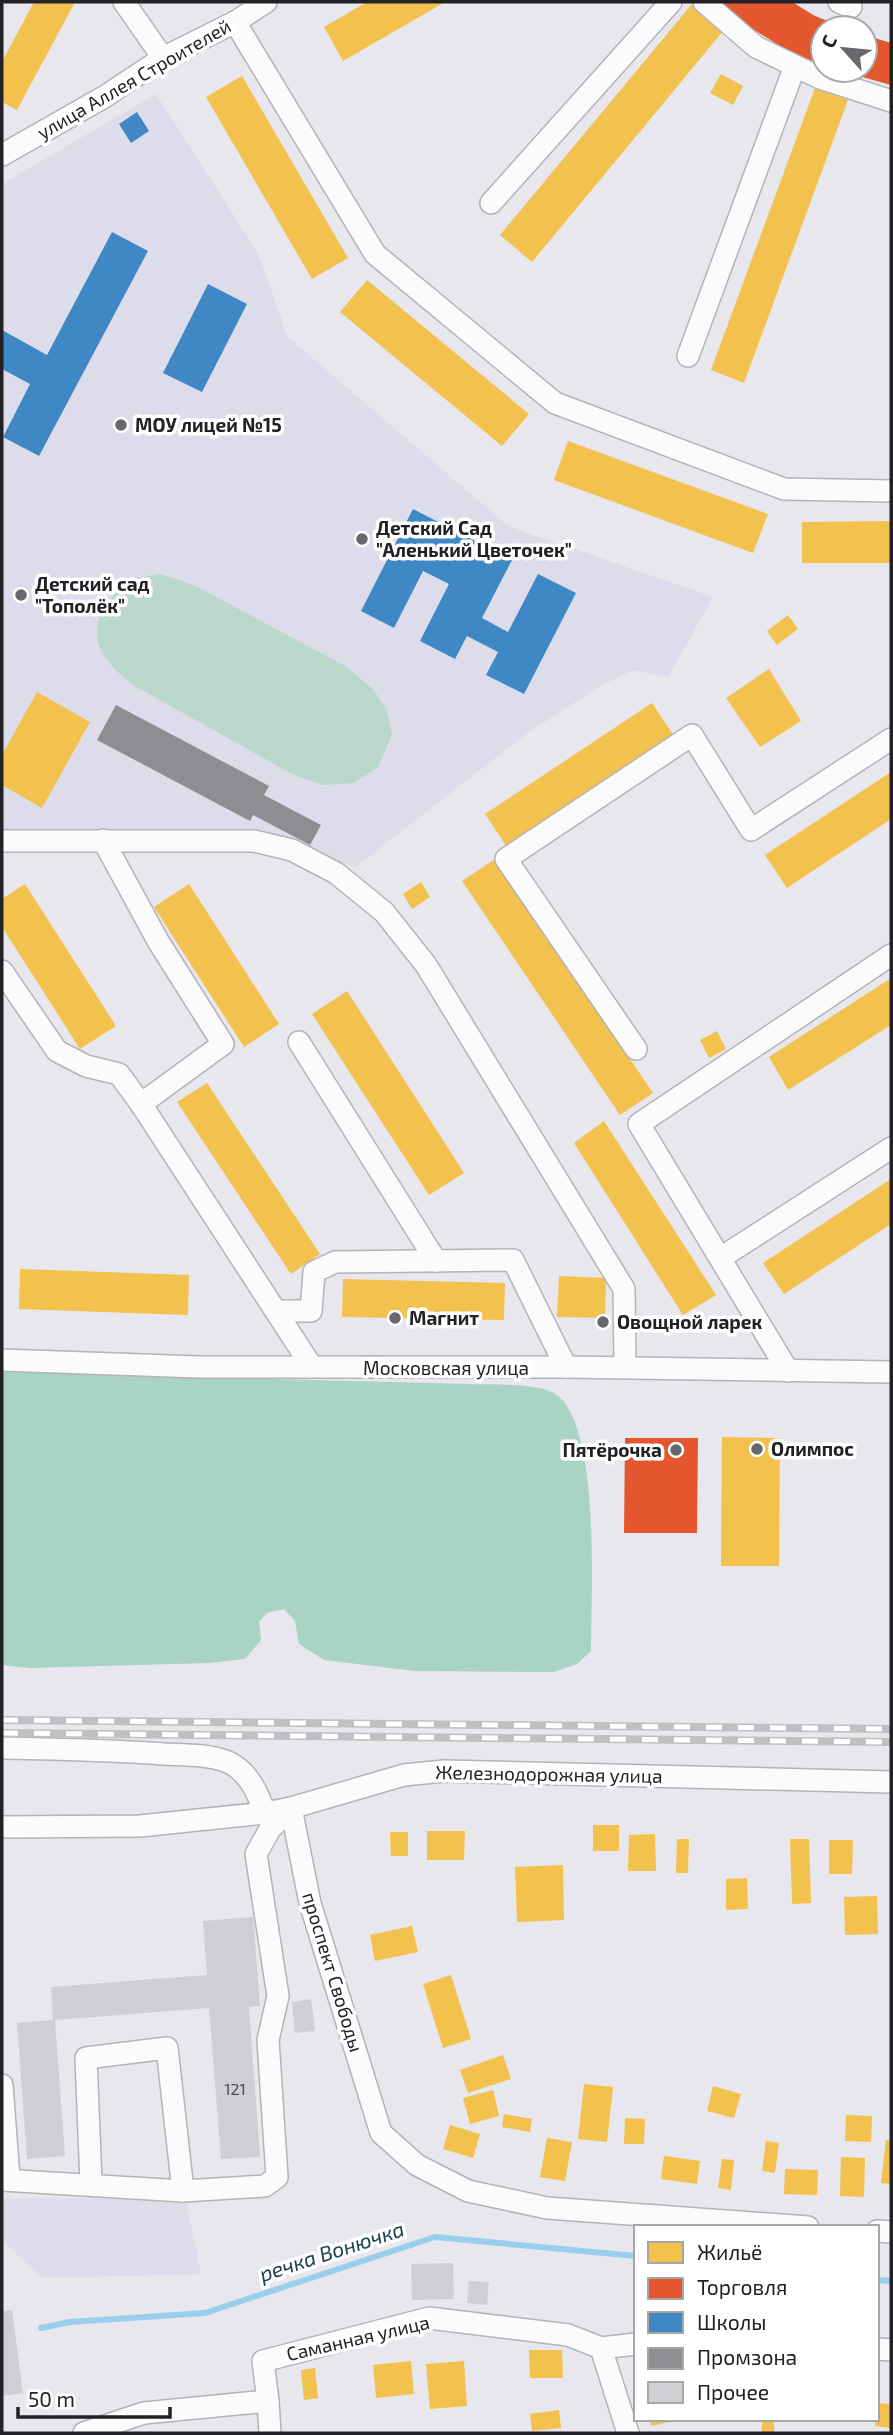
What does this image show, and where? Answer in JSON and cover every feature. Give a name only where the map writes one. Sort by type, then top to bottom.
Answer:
[{"type":"street","points":[[124,2],[163,58]]},
{"type":"street","name":"улица Аллея Строителей","points":[[2,155],[104,97],[163,58],[235,22],[266,2]]},
{"type":"street","points":[[491,203],[671,2]]},
{"type":"street","points":[[704,2],[756,47],[820,78],[891,101]]},
{"type":"street","points":[[235,22],[375,254],[555,403],[784,489],[891,491]]},
{"type":"street","points":[[688,356],[794,66]]},
{"type":"street","points":[[636,1049],[506,859],[692,735],[751,830],[891,739]]},
{"type":"street","points":[[103,840],[158,941],[223,1044],[141,1104]]},
{"type":"street","points":[[2,841],[254,841],[292,850],[336,873],[384,912],[426,965],[464,1022],[624,1289],[625,1367]]},
{"type":"street","points":[[788,1371],[722,1257],[639,1124],[891,954]]},
{"type":"street","points":[[2,971],[57,1051],[86,1066],[119,1074],[312,1367]]},
{"type":"street","points":[[299,1042],[436,1261]]},
{"type":"street","points":[[722,1257],[891,1148]]},
{"type":"street","points":[[276,1311],[312,1311],[314,1272],[335,1262],[513,1261],[566,1367]]},
{"type":"street","name":"Московская улица","points":[[2,1360],[199,1367],[625,1367],[891,1372]]},
{"type":"street","points":[[2,1748],[100,1749],[205,1757],[228,1762],[244,1773],[258,1792],[265,1813]]},
{"type":"street","name":"Железнодорожная улица","points":[[2,1827],[140,1826],[265,1813],[404,1775],[444,1771],[891,1782]]},
{"type":"street","points":[[2,2085],[6,2179],[183,2191],[265,2186],[277,2177],[268,2040],[278,1996],[256,1854],[270,1829],[291,1808]]},
{"type":"street","name":"проспект Свободы","points":[[291,1808],[310,1903],[381,2133],[417,2165],[468,2191],[547,2208],[781,2225]]},
{"type":"street","points":[[91,2183],[86,2058],[167,2048],[183,2191]]},
{"type":"street","name":"Саманная улица","points":[[268,2401],[263,2361],[429,2318],[568,2334],[601,2348],[634,2344]]},
{"type":"street","points":[[601,2348],[628,2433]]},
{"type":"street","points":[[84,2433],[144,2413],[268,2401],[270,2433]]},
{"type":"shaded area","points":[[156,94],[258,253],[288,337],[508,526],[713,597],[668,677],[633,670],[602,685],[526,734],[356,867],[264,837],[2,830],[2,184]]},
{"type":"shaded area","points":[[2,2198],[186,2200],[201,2274],[42,2278],[3,2241]]},
{"type":"green space","points":[[160,574],[194,585],[345,666],[373,689],[387,710],[392,735],[378,767],[354,783],[323,785],[294,775],[133,685],[122,676],[99,646],[98,623],[103,610],[125,582]]},
{"type":"green space","points":[[2,1372],[501,1384],[549,1391],[557,1395],[571,1414],[581,1442],[587,1476],[592,1555],[591,1651],[577,1664],[554,1672],[415,1671],[324,1660],[299,1644],[295,1621],[284,1609],[267,1613],[259,1622],[261,1640],[245,1659],[209,1663],[30,1668],[2,1665]]},
{"type":"building: Жильё","points":[[34,2],[75,2],[17,110],[2,102],[2,62]]},
{"type":"building: Жильё","points":[[367,2],[445,2],[343,61],[324,27]]},
{"type":"building: Жильё","points":[[692,4],[724,30],[532,262],[500,235]]},
{"type":"building: Жильё","points":[[721,74],[743,86],[733,105],[710,93]]},
{"type":"building: Жильё","points":[[242,76],[348,258],[312,279],[206,97]]},
{"type":"building: Жильё","points":[[815,88],[848,100],[744,383],[711,370]]},
{"type":"building: Жильё","points":[[367,280],[529,414],[502,446],[340,312]]},
{"type":"building: Жильё","points":[[568,441],[768,514],[753,553],[554,480]]},
{"type":"building: Жильё","points":[[891,521],[891,563],[802,563],[802,522]]},
{"type":"building: Жильё","points":[[788,615],[798,629],[777,645],[767,631]]},
{"type":"building: Жильё","points":[[769,669],[801,721],[760,747],[726,698]]},
{"type":"building: Жильё","points":[[37,692],[90,722],[42,808],[2,785],[2,755]]},
{"type":"building: Жильё","points":[[652,703],[674,736],[507,847],[485,814]]},
{"type":"building: Жильё","points":[[891,772],[891,819],[787,888],[765,855]]},
{"type":"building: Жильё","points":[[495,859],[653,1093],[620,1115],[462,881]]},
{"type":"building: Жильё","points":[[421,882],[430,897],[412,909],[403,894]]},
{"type":"building: Жильё","points":[[25,884],[116,1026],[80,1049],[2,927],[2,899]]},
{"type":"building: Жильё","points":[[189,884],[279,1024],[244,1047],[154,907]]},
{"type":"building: Жильё","points":[[891,978],[891,1025],[788,1090],[769,1057]]},
{"type":"building: Жильё","points":[[347,991],[464,1173],[429,1195],[312,1014]]},
{"type":"building: Жильё","points":[[717,1031],[726,1049],[709,1058],[700,1040]]},
{"type":"building: Жильё","points":[[207,1083],[320,1254],[291,1274],[177,1102]]},
{"type":"building: Жильё","points":[[604,1121],[716,1295],[683,1315],[574,1143]]},
{"type":"building: Жильё","points":[[891,1179],[891,1224],[784,1294],[763,1263]]},
{"type":"building: Жильё","points":[[20,1269],[189,1275],[188,1315],[19,1309]]},
{"type":"building: Жильё","points":[[559,1276],[606,1278],[605,1318],[557,1317]]},
{"type":"building: Жильё","points":[[343,1279],[505,1283],[504,1320],[342,1317]]},
{"type":"building: Жильё","points":[[722,1437],[780,1438],[779,1566],[721,1566]]},
{"type":"building: Жильё","points":[[593,1825],[619,1825],[619,1851],[593,1851]]},
{"type":"building: Жильё","points":[[427,1831],[465,1831],[464,1860],[427,1860]]},
{"type":"building: Жильё","points":[[390,1832],[408,1832],[408,1856],[391,1856]]},
{"type":"building: Жильё","points":[[655,1834],[656,1871],[628,1871],[629,1835]]},
{"type":"building: Жильё","points":[[677,1839],[689,1839],[688,1873],[676,1873]]},
{"type":"building: Жильё","points":[[790,1839],[809,1839],[811,1903],[792,1904]]},
{"type":"building: Жильё","points":[[829,1840],[853,1840],[852,1874],[829,1874]]},
{"type":"building: Жильё","points":[[563,1865],[564,1920],[517,1922],[515,1867]]},
{"type":"building: Жильё","points":[[747,1878],[748,1909],[726,1910],[726,1879]]},
{"type":"building: Жильё","points":[[877,1896],[878,1934],[845,1935],[844,1897]]},
{"type":"building: Жильё","points":[[412,1926],[418,1952],[375,1961],[370,1935]]},
{"type":"building: Жильё","points":[[451,1975],[471,2039],[443,2048],[423,1984]]},
{"type":"building: Жильё","points":[[503,2055],[511,2079],[468,2093],[460,2070]]},
{"type":"building: Жильё","points":[[584,2084],[613,2087],[607,2142],[578,2139]]},
{"type":"building: Жильё","points":[[713,2086],[741,2094],[734,2118],[707,2111]]},
{"type":"building: Жильё","points":[[493,2090],[499,2116],[470,2124],[463,2098]]},
{"type":"building: Жильё","points":[[504,2114],[532,2119],[530,2132],[502,2127]]},
{"type":"building: Жильё","points":[[846,2115],[872,2116],[871,2142],[845,2141]]},
{"type":"building: Жильё","points":[[625,2118],[645,2119],[644,2144],[624,2144]]},
{"type":"building: Жильё","points":[[450,2125],[480,2134],[473,2158],[443,2149]]},
{"type":"building: Жильё","points":[[547,2138],[572,2142],[565,2181],[540,2177]]},
{"type":"building: Жильё","points":[[886,2140],[891,2141],[891,2184],[881,2183]]},
{"type":"building: Жильё","points":[[766,2141],[779,2143],[775,2173],[762,2171]]},
{"type":"building: Жильё","points":[[664,2156],[700,2161],[697,2184],[661,2179]]},
{"type":"building: Жильё","points":[[841,2157],[865,2158],[864,2197],[840,2196]]},
{"type":"building: Жильё","points":[[722,2159],[734,2160],[731,2190],[718,2188]]},
{"type":"building: Жильё","points":[[785,2169],[818,2170],[817,2195],[784,2194]]},
{"type":"building: Жильё","points":[[529,2350],[562,2350],[563,2378],[530,2378]]},
{"type":"building: Жильё","points":[[411,2361],[414,2394],[376,2398],[373,2365]]},
{"type":"building: Жильё","points":[[464,2361],[467,2406],[430,2409],[426,2364]]},
{"type":"building: Жильё","points":[[315,2368],[318,2398],[304,2400],[301,2370]]},
{"type":"building: Жильё","points":[[879,2403],[891,2404],[891,2428],[875,2426],[876,2421],[879,2421]]},
{"type":"building: Жильё","points":[[559,2410],[561,2428],[532,2431],[530,2414]]},
{"type":"building: Жильё","points":[[650,2421],[669,2422],[651,2426]]},
{"type":"building: Жильё","points":[[762,2421],[774,2421],[774,2433],[762,2433]]},
{"type":"building: Торговля","points":[[720,2],[792,2],[812,14],[809,14],[809,60],[793,54],[748,26]]},
{"type":"building: Торговля","points":[[879,39],[891,43],[891,85],[879,82]]},
{"type":"building: Торговля","points":[[625,1438],[698,1438],[697,1533],[624,1533]]},
{"type":"building: Школы","points":[[137,112],[149,131],[131,143],[119,124]]},
{"type":"building: Школы","points":[[112,232],[148,251],[39,456],[3,437],[30,384],[2,369],[2,330],[47,355]]},
{"type":"building: Школы","points":[[208,284],[247,304],[202,392],[163,373]]},
{"type":"building: Школы","points":[[413,509],[512,560],[482,618],[508,632],[538,574],[576,593],[524,694],[486,675],[498,652],[467,636],[455,659],[420,641],[449,584],[423,571],[394,628],[361,611]]},
{"type":"building: Промзона","points":[[116,705],[269,786],[264,795],[321,825],[310,845],[253,815],[250,821],[97,740]]},
{"type":"building: Прочее","points":[[253,1917],[260,2006],[249,2007],[260,2157],[221,2159],[209,2008],[55,2020],[65,2156],[27,2159],[17,2023],[53,2020],[51,1987],[207,1975],[203,1921]]},
{"type":"building: Прочее","points":[[311,1999],[315,2031],[295,2033],[292,2002]]},
{"type":"building: Прочее","points":[[453,2263],[454,2299],[412,2300],[411,2264]]},
{"type":"building: Прочее","points":[[469,2281],[489,2282],[487,2305],[467,2303]]},
{"type":"building: Прочее","points":[[12,2310],[23,2393],[2,2396],[2,2311]]},
{"type":"waterway","name":"речка Вонючка","points":[[41,2328],[70,2322],[205,2313],[435,2237],[634,2256]]},
{"type":"waterway","name":"речка Вонючка","points":[[879,2280],[891,2281]]},
{"type":"railway","points":[[2,1720],[891,1729]]},
{"type":"railway","points":[[2,1733],[891,1742]]},
{"type":"place","name":"МОУ лицей №15","points":[[121,425]]},
{"type":"place","name":"Детский Сад \"Аленький Цветочек\"","points":[[362,539]]},
{"type":"place","name":"Детский сад \"Тополёк\"","points":[[21,595]]},
{"type":"place","name":"Магнит","points":[[395,1318]]},
{"type":"place","name":"Овощной ларек","points":[[603,1322]]},
{"type":"place","name":"Олимпос","points":[[757,1449]]},
{"type":"place","name":"Пятёрочка","points":[[676,1450]]}]
